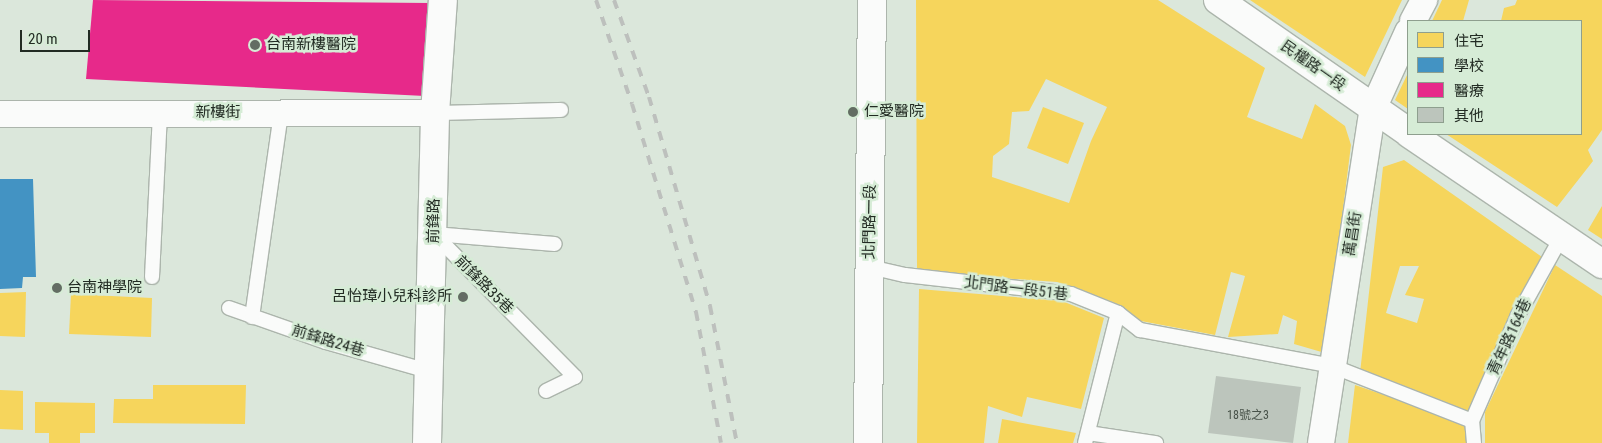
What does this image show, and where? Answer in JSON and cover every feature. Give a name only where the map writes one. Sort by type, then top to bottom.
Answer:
[{"type":"street","name":"前鋒路","points":[[427,443],[434,234],[435,113],[442,0]]},
{"type":"street","name":"北門路一段","points":[[868,443],[872,0]]},
{"type":"street","points":[[1414,20],[1424,0]]},
{"type":"street","name":"民權路一段","points":[[1225,2],[1407,132]]},
{"type":"street","name":"萬昌街","points":[[1321,443],[1373,109],[1407,34]]},
{"type":"street","name":"新樓街","points":[[0,114],[435,113]]},
{"type":"street","name":"民權路一段","points":[[1412,135],[1602,264]]},
{"type":"lane","points":[[435,113],[561,110]]},
{"type":"lane","points":[[252,317],[280,113]]},
{"type":"lane","points":[[152,277],[160,114]]},
{"type":"lane","name":"前鋒路35巷","points":[[434,234],[555,244]]},
{"type":"lane","name":"前鋒路35巷","points":[[434,234],[575,377],[546,391]]},
{"type":"lane","name":"青年路164巷","points":[[1474,443],[1472,421],[1518,316],[1562,236]]},
{"type":"lane","name":"北門路一段51巷","points":[[870,267],[905,275],[1071,294],[1118,313],[1140,330],[1332,366],[1472,421]]},
{"type":"lane","name":"前鋒路24巷","points":[[229,308],[252,317],[428,371]]},
{"type":"lane","points":[[1118,313],[1087,438],[1156,443]]},
{"type":"building: 住宅","points":[[916,0],[1158,0],[1265,68],[1247,117],[1302,139],[1315,104],[1345,126],[1351,145],[1325,353],[1294,344],[1297,321],[1283,315],[1278,334],[1228,337],[1245,276],[1231,272],[1215,335],[1141,321],[1113,302],[1057,282],[917,272]],"holes":[[[1046,79],[1107,107],[1091,141],[1069,203],[992,177],[993,156],[1009,144],[1012,112],[1029,111]]]},
{"type":"building: 住宅","points":[[1250,0],[1402,0],[1365,77]]},
{"type":"building: 住宅","points":[[1442,0],[1469,0],[1463,20],[1432,20]]},
{"type":"building: 住宅","points":[[1517,0],[1602,0],[1602,130],[1588,150],[1593,161],[1557,207],[1448,135],[1582,135],[1582,20],[1501,20],[1504,8],[1515,5]]},
{"type":"building: 住宅","points":[[1407,75],[1407,108],[1395,100]]},
{"type":"building: 住宅","points":[[1043,107],[1084,123],[1068,164],[1027,148]]},
{"type":"building: 住宅","points":[[1404,160],[1542,257],[1470,414],[1360,373],[1383,167]],"holes":[[[1400,266],[1419,266],[1405,295],[1424,299],[1417,323],[1386,313]]]},
{"type":"building: 住宅","points":[[1602,206],[1602,239],[1588,230]]},
{"type":"building: 住宅","points":[[1555,265],[1602,296],[1602,443],[1485,443],[1485,412]]},
{"type":"building: 住宅","points":[[919,289],[1062,301],[1104,318],[1081,409],[1027,397],[1022,417],[988,406],[984,443],[917,443]]},
{"type":"building: 住宅","points":[[26,292],[25,337],[0,336],[0,293]]},
{"type":"building: 住宅","points":[[71,294],[152,298],[151,337],[69,334]]},
{"type":"building: 住宅","points":[[153,385],[246,385],[245,424],[113,423],[114,399],[153,399]]},
{"type":"building: 住宅","points":[[1355,385],[1469,424],[1470,443],[1348,443]]},
{"type":"building: 住宅","points":[[0,390],[23,391],[23,430],[0,429]]},
{"type":"building: 住宅","points":[[35,402],[95,403],[95,433],[80,433],[80,443],[49,443],[49,433],[35,433]]},
{"type":"building: 住宅","points":[[1002,419],[1076,433],[1073,443],[998,443]]},
{"type":"building: 學校","points":[[0,179],[33,179],[36,277],[23,277],[22,288],[0,289]]},
{"type":"building: 醫療","name":"台南新樓醫院","points":[[93,0],[430,3],[425,96],[86,79]]},
{"type":"building: 其他","points":[[1216,376],[1301,387],[1293,443],[1208,433]]},
{"type":"railway","points":[[596,0],[632,104],[696,312],[721,443]]},
{"type":"railway","points":[[614,0],[649,97],[710,306],[737,443]]},
{"type":"place","name":"台南新樓醫院","points":[[255,45]]},
{"type":"place","name":"仁愛醫院","points":[[853,112]]},
{"type":"place","name":"台南神學院","points":[[57,288]]},
{"type":"place","name":"呂怡璋小兒科診所","points":[[463,297]]}]
